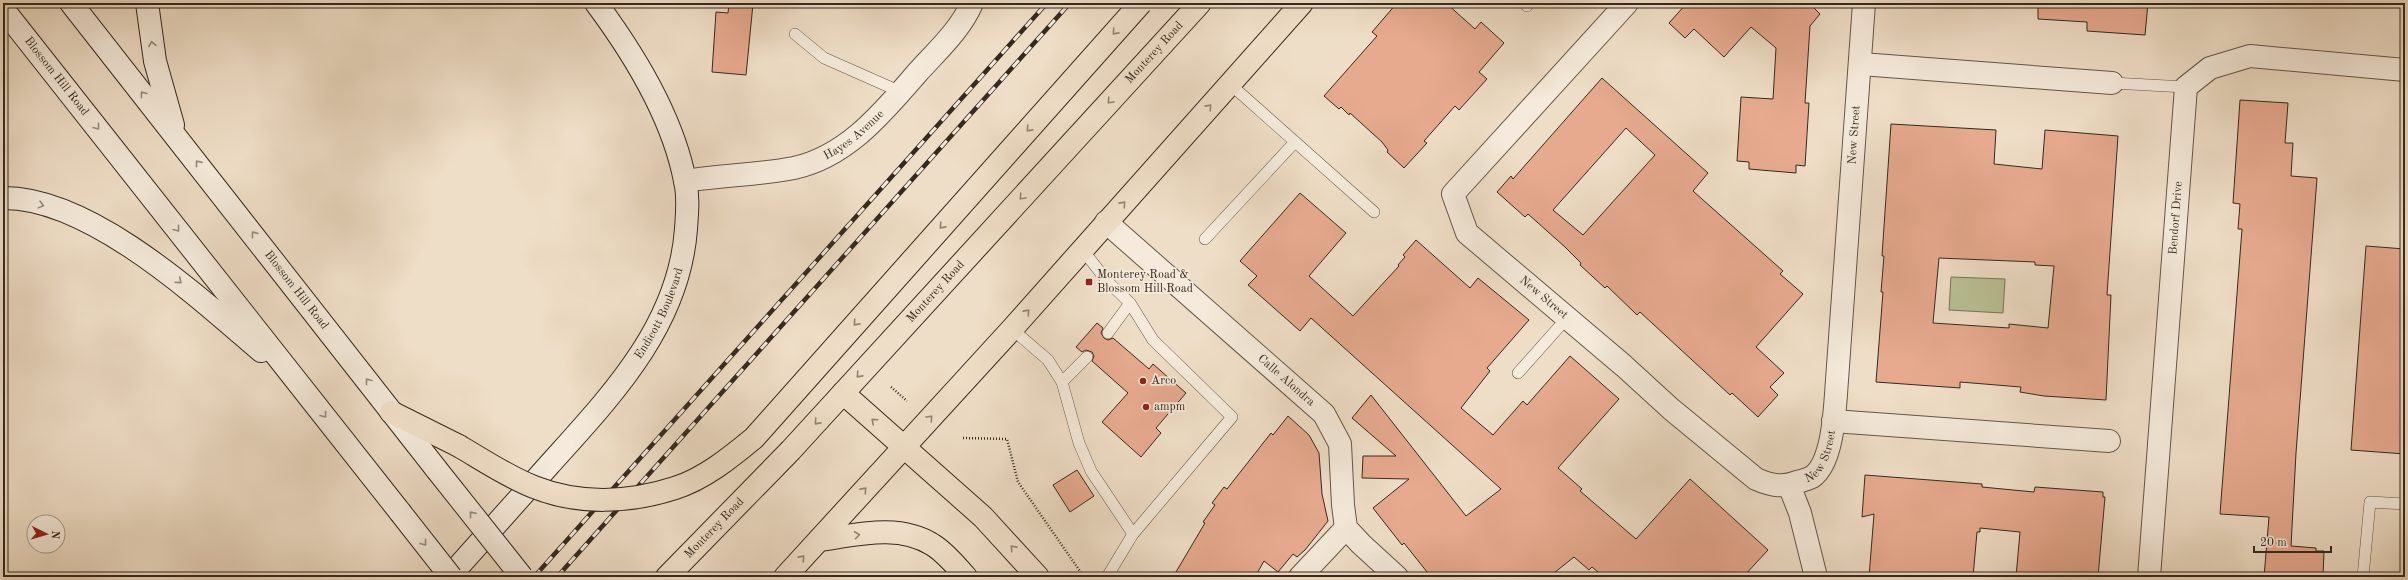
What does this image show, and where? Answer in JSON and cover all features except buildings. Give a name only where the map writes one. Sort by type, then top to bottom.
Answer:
[{"type":"main road","points":[[391,412],[459,446],[534,487],[570,498],[609,501],[675,488],[717,465],[754,438],[1141,3]]},
{"type":"main road","name":"Monterey Road","points":[[667,577],[791,450],[1200,3]]},
{"type":"main road","points":[[785,577],[1012,329],[1302,3]]},
{"type":"main road","points":[[843,393],[983,518],[1038,577]]},
{"type":"main road","points":[[819,540],[884,532],[915,536],[933,545],[966,577]]},
{"type":"street","name":"Blossom Hill Road","points":[[71,3],[522,577]]},
{"type":"street","points":[[147,3],[155,61],[176,136]]},
{"type":"street","name":"Endicott Boulevard","points":[[450,577],[572,440],[643,352],[663,317],[677,279],[685,246],[688,206],[686,181],[658,98],[596,3]]},
{"type":"street","name":"Hayes Avenue","points":[[686,181],[720,175],[767,172],[795,167],[821,159],[849,143],[875,120],[949,38],[968,12],[972,3]]},
{"type":"street","name":"New Street","points":[[1627,3],[1453,194],[1467,233],[1671,409],[1756,479],[1772,486],[1789,485],[1812,477],[1827,455],[1833,421],[1861,64],[1864,3]]},
{"type":"street","name":"Blossom Hill Road","points":[[3,9],[300,384],[450,577]]},
{"type":"street","points":[[2186,87],[2210,68],[2250,56],[2405,70]]},
{"type":"street","points":[[1861,64],[2112,83]]},
{"type":"street","name":"Bendorf Drive","points":[[2149,577],[2186,87]]},
{"type":"street","points":[[3,198],[62,211],[160,265],[300,384]]},
{"type":"street","name":"Calle Alondra","points":[[1106,222],[1324,414],[1340,444],[1343,505],[1346,528]]},
{"type":"street","name":"New Street","points":[[1833,421],[2109,442]]},
{"type":"street","points":[[1789,485],[1800,513],[1816,577]]},
{"type":"street","points":[[1300,577],[1346,528],[1397,577]]},
{"type":"lane","points":[[795,34],[824,58],[901,92]]},
{"type":"lane","points":[[2112,83],[2186,87]]},
{"type":"lane","points":[[1230,84],[1374,212]]},
{"type":"lane","points":[[1205,239],[1295,142]]},
{"type":"lane","points":[[1082,249],[1107,281],[1130,303],[1153,340],[1232,417],[1133,534],[1107,577]]},
{"type":"lane","points":[[1108,333],[1130,303]]},
{"type":"lane","points":[[1518,373],[1567,318]]},
{"type":"lane","points":[[1012,329],[1048,360],[1062,382],[1079,443],[1091,471],[1133,534]]},
{"type":"lane","points":[[1062,382],[1087,357]]},
{"type":"lane","points":[[2364,577],[2370,502],[2405,504]]},
{"type":"path","points":[[891,387],[907,401]]},
{"type":"path","points":[[963,438],[1007,439],[1018,482],[1084,577]]},
{"type":"green space","points":[[1951,277],[2005,279],[2003,313],[1949,310]]},
{"type":"railway","points":[[534,577],[1047,3]]},
{"type":"railway","points":[[557,577],[1070,3]]},
{"type":"place","name":"Monterey Road & Blossom Hill Road","points":[[1089,282]]},
{"type":"place","name":"Arco","points":[[1143,381]]},
{"type":"place","name":"ampm","points":[[1146,407]]}]
